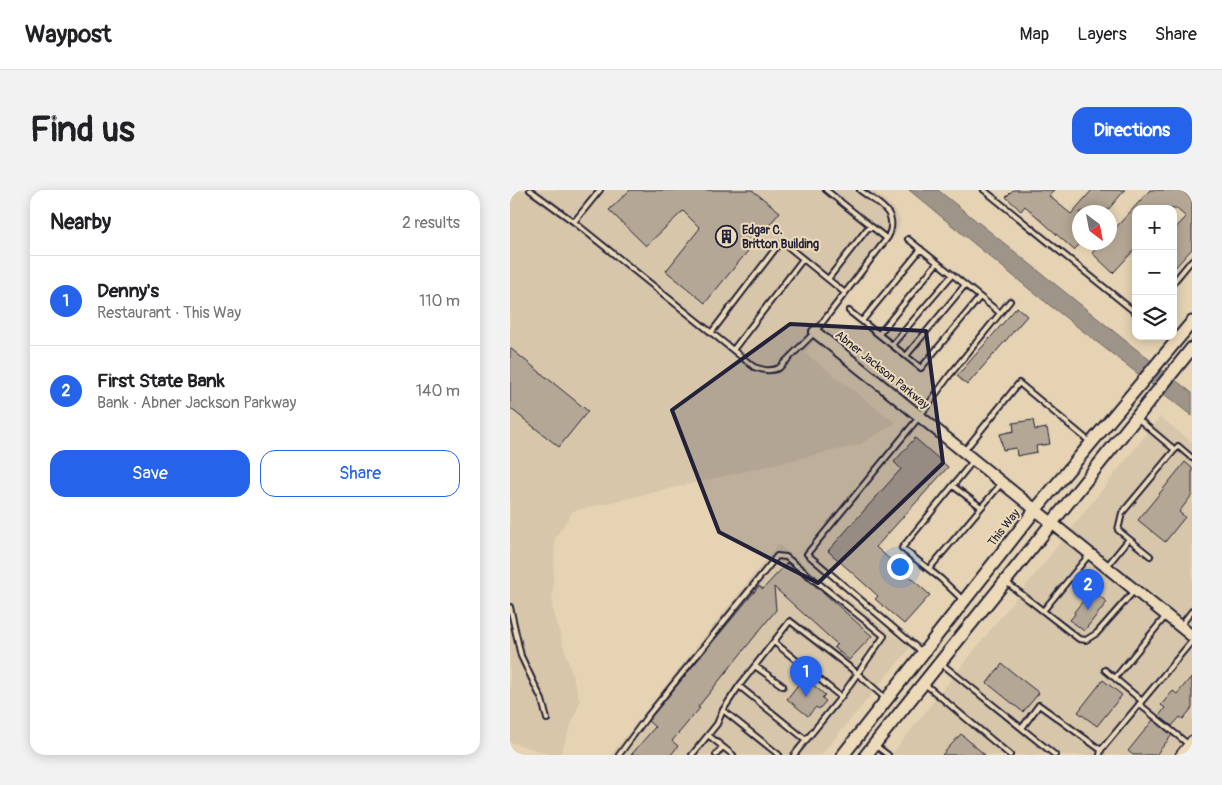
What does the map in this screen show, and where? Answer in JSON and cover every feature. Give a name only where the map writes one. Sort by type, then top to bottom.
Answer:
[{"type":"main road","name":"This Way","points":[[846,754],[1036,509],[1192,322]]},
{"type":"main road","points":[[866,755],[1192,348]]},
{"type":"main road","points":[[965,602],[980,614]]},
{"type":"street","name":"Abner Jackson Parkway","points":[[815,332],[1192,636]]},
{"type":"street","points":[[1180,755],[1190,742]]},
{"type":"lane","points":[[530,190],[574,222],[754,367],[764,371],[779,368],[815,332],[891,229],[890,213],[860,190]]},
{"type":"lane","points":[[574,222],[600,190]]},
{"type":"lane","points":[[826,190],[886,238]]},
{"type":"lane","points":[[984,190],[1132,310]]},
{"type":"lane","points":[[828,278],[867,229],[872,227]]},
{"type":"lane","points":[[908,239],[1000,313]]},
{"type":"lane","points":[[711,333],[779,244],[786,244],[845,293]]},
{"type":"lane","points":[[862,321],[920,249]]},
{"type":"lane","points":[[733,350],[803,259]]},
{"type":"lane","points":[[1177,279],[1192,262]]},
{"type":"lane","points":[[879,334],[937,263]]},
{"type":"lane","points":[[892,345],[952,274]]},
{"type":"lane","points":[[906,356],[965,285]]},
{"type":"lane","points":[[849,311],[921,368],[980,297]]},
{"type":"lane","points":[[924,653],[807,554],[920,416],[949,376],[1010,301]]},
{"type":"lane","points":[[964,452],[1019,383],[1092,443]]},
{"type":"lane","points":[[1136,417],[1175,450]]},
{"type":"lane","points":[[1150,556],[1118,530],[1122,513],[1178,446],[1192,458]]},
{"type":"lane","points":[[965,602],[929,569],[902,548],[974,460]]},
{"type":"lane","points":[[929,569],[1002,482]]},
{"type":"lane","points":[[953,486],[981,507]]},
{"type":"lane","points":[[1107,566],[1128,539]]},
{"type":"lane","points":[[1043,611],[1091,553]]},
{"type":"lane","points":[[620,755],[646,718],[777,556],[786,556],[884,636],[841,697],[794,755]]},
{"type":"lane","points":[[1006,582],[1079,639],[1086,640],[1097,634],[1135,590]]},
{"type":"lane","points":[[510,607],[521,656],[542,700],[546,719]]},
{"type":"lane","points":[[1180,626],[1192,611]]},
{"type":"lane","points":[[1115,678],[1166,615]]},
{"type":"lane","points":[[692,755],[716,724],[739,686],[790,621],[887,699]]},
{"type":"lane","points":[[1022,728],[1038,705],[1100,753],[1192,641]]},
{"type":"lane","points":[[774,642],[841,697]]},
{"type":"lane","points":[[941,663],[1056,755]]},
{"type":"lane","points":[[755,666],[783,686]]},
{"type":"lane","points":[[1105,670],[1141,703],[1190,742]]},
{"type":"lane","points":[[924,684],[1010,755]]},
{"type":"lane","points":[[739,686],[806,740]]},
{"type":"lane","points":[[723,710],[779,755]]},
{"type":"lane","points":[[708,735],[732,755]]},
{"type":"lane","points":[[874,745],[888,755]]},
{"type":"lane","points":[[716,755],[722,747]]},
{"type":"highlighted area","points":[[790,324],[926,331],[943,463],[818,583],[719,532],[672,410]]},
{"type":"shaded area","points":[[510,190],[872,190],[893,207],[901,220],[897,232],[805,353],[896,423],[859,445],[573,511],[555,538],[552,607],[580,701],[560,755],[552,755],[510,742]]},
{"type":"shaded area","points":[[909,190],[938,190],[1192,393],[1192,416],[1034,293]]},
{"type":"shaded area","points":[[1160,417],[1192,442],[1192,755],[891,755]]},
{"type":"shaded area","points":[[778,544],[910,648],[821,755],[611,755]]},
{"type":"building","name":"Edgar C. Britton Building","points":[[630,190],[752,190],[780,212],[705,303],[666,271],[700,228],[683,211],[646,246],[609,210]]},
{"type":"building","points":[[1013,190],[1054,190],[1049,196],[1071,214],[1072,213],[1072,248],[1025,206],[1021,211],[1006,197]]},
{"type":"building","points":[[1092,190],[1125,190],[1112,205],[1079,205]]},
{"type":"building","points":[[1150,190],[1182,190],[1192,199],[1192,249],[1177,266],[1177,227],[1186,217],[1177,209],[1177,205],[1136,205]]},
{"type":"building","points":[[1132,210],[1132,252],[1113,273],[1092,253],[1095,250],[1117,250],[1117,226]]},
{"type":"building","points":[[1017,307],[1027,316],[967,385],[957,376]]},
{"type":"building","points":[[510,348],[588,411],[559,447],[510,408]]},
{"type":"building","points":[[1033,420],[1035,430],[1047,428],[1050,444],[1036,446],[1037,452],[1017,456],[1016,448],[1003,450],[1000,434],[1014,431],[1013,423]]},
{"type":"building","points":[[915,438],[948,467],[876,547],[930,595],[904,624],[875,599],[878,596],[828,551],[901,469],[894,462]]},
{"type":"building","points":[[1185,462],[1192,468],[1192,495],[1179,512],[1185,517],[1165,542],[1138,520]]},
{"type":"building","points":[[787,563],[872,636],[849,660],[834,647],[837,644],[774,587],[776,610],[672,741],[678,746],[671,755],[631,755],[655,727],[648,721],[759,586],[763,589]]},
{"type":"building","points":[[1093,591],[1107,602],[1084,631],[1070,620],[1075,614],[1074,612]]},
{"type":"building","points":[[1002,664],[1039,693],[1023,712],[987,683]]},
{"type":"building","points":[[1192,676],[1192,708],[1183,719],[1180,717],[1172,726],[1159,716],[1165,708],[1161,705],[1173,691],[1177,694]]},
{"type":"building","points":[[804,677],[825,695],[822,698],[826,701],[819,709],[816,707],[808,716],[787,699]]},
{"type":"building","points":[[1103,680],[1122,695],[1097,726],[1078,712]]},
{"type":"building","points":[[1153,720],[1172,735],[1156,755],[1133,755],[1128,751]]},
{"type":"building","points":[[961,734],[985,755],[942,755]]},
{"type":"place","name":"Edgar C. Britton Building","points":[[726,237]]},
{"type":"place","name":"First State Bank","points":[[1088,610]]},
{"type":"place","name":"Denny's","points":[[806,697]]}]
